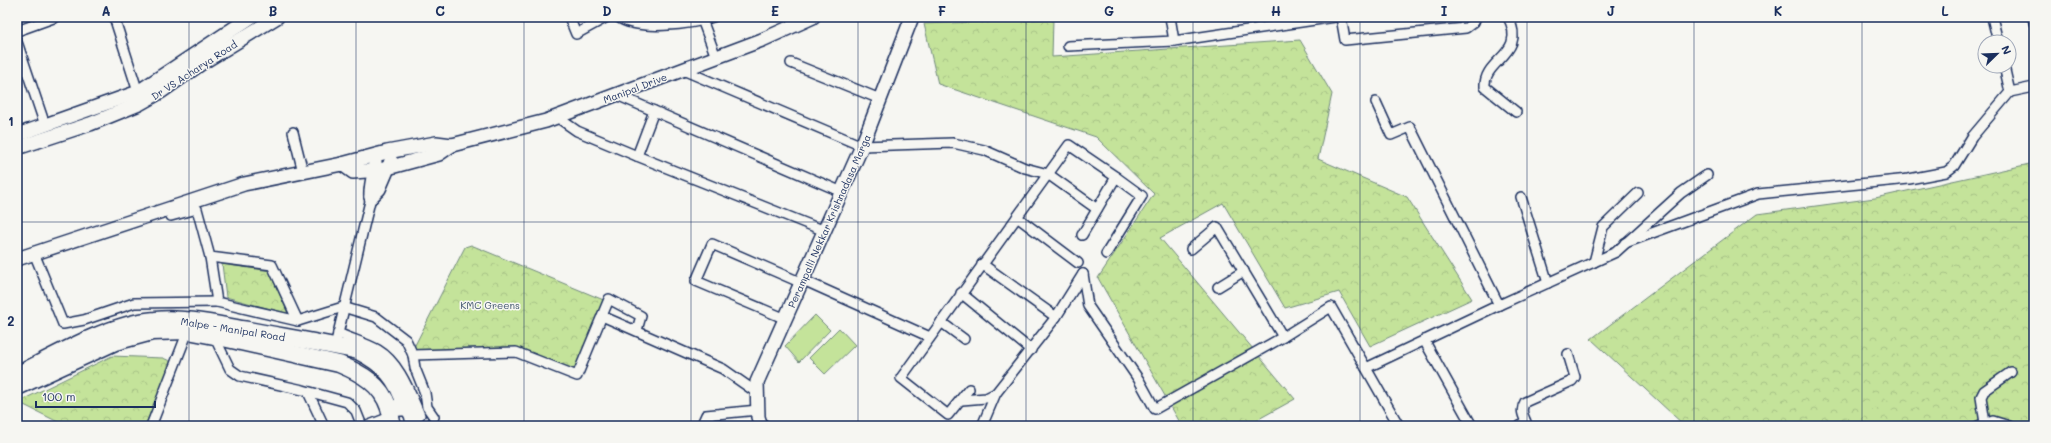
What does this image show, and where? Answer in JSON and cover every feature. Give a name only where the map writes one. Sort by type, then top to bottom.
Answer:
[{"type":"highway","name":"Malpe - Manipal Road","points":[[17,375],[110,331],[132,324],[154,320],[204,322],[336,339],[375,359],[395,381],[413,420]]},
{"type":"highway","name":"Malpe - Manipal Road","points":[[17,387],[115,342],[152,332],[188,332],[214,336],[339,364],[354,370],[374,384],[388,406],[391,419]]},
{"type":"highway","points":[[391,419],[395,409],[413,420]]},
{"type":"street","points":[[17,31],[56,17]]},
{"type":"street","points":[[114,17],[138,92]]},
{"type":"street","name":"Dr VS Acharya Road","points":[[17,148],[90,124],[139,104],[162,91],[198,58],[250,17]]},
{"type":"street","name":"Dr VS Acharya Road","points":[[17,135],[138,92],[198,58],[277,17]]},
{"type":"street","points":[[569,17],[576,34],[607,17]]},
{"type":"street","points":[[618,17],[636,24],[673,24],[713,17]]},
{"type":"street","name":"Manipal Drive","points":[[452,145],[557,117],[716,58],[762,40],[813,17]]},
{"type":"street","name":"Perampalli Nekkar Krishnadasa Marga","points":[[761,426],[756,392],[757,382],[803,282],[862,146],[912,17]]},
{"type":"street","points":[[1170,17],[1174,41]]},
{"type":"street","points":[[1068,46],[1174,41],[1335,17]]},
{"type":"street","points":[[1341,17],[1345,40],[1466,28],[1474,22],[1476,17]]},
{"type":"street","points":[[1508,17],[1514,28],[1513,39],[1508,50],[1487,75],[1485,87],[1516,112]]},
{"type":"street","points":[[1992,17],[1996,34]]},
{"type":"street","points":[[2033,17],[2034,23]]},
{"type":"street","points":[[701,19],[716,58]]},
{"type":"street","points":[[17,42],[45,125]]},
{"type":"street","points":[[791,63],[880,99]]},
{"type":"street","points":[[683,70],[862,146],[953,143],[984,150],[1025,168],[1048,174],[1097,209]]},
{"type":"street","points":[[2006,74],[2010,92]]},
{"type":"street","points":[[1625,243],[1758,194],[1909,179],[1946,172],[1954,166],[1972,137],[2010,92],[2034,87]]},
{"type":"street","points":[[617,95],[842,192]]},
{"type":"street","points":[[1376,102],[1391,135],[1410,127],[1499,305]]},
{"type":"street","points":[[637,156],[654,112]]},
{"type":"street","points":[[557,117],[577,131],[825,231]]},
{"type":"street","points":[[293,132],[303,172]]},
{"type":"street","points":[[17,259],[244,184],[341,165],[382,153],[436,143],[452,145]]},
{"type":"street","points":[[341,165],[353,172],[376,170],[439,154],[452,145]]},
{"type":"street","points":[[969,389],[962,400],[948,415],[900,378],[1069,145],[1142,196],[1106,254]]},
{"type":"street","points":[[371,197],[379,189],[392,158],[382,153]]},
{"type":"street","points":[[336,339],[371,197],[370,186],[376,170],[374,164],[382,153]]},
{"type":"street","points":[[1366,368],[1616,252],[1681,193],[1707,175]]},
{"type":"street","points":[[1082,234],[1116,177]]},
{"type":"street","points":[[1594,262],[1603,227],[1638,193]]},
{"type":"street","points":[[1521,197],[1548,283]]},
{"type":"street","points":[[171,216],[196,209],[210,257],[217,302]]},
{"type":"street","points":[[1017,217],[1078,263]]},
{"type":"street","points":[[1191,249],[1217,227],[1283,337]]},
{"type":"street","points":[[786,319],[696,281],[712,244],[930,337]]},
{"type":"street","points":[[34,253],[63,324],[84,320],[134,303],[217,302],[298,321],[343,308],[376,317],[406,340],[413,355],[415,368],[425,393],[427,407],[434,417],[413,420]]},
{"type":"street","points":[[210,257],[272,265],[298,321]]},
{"type":"street","points":[[982,264],[1056,317]]},
{"type":"street","points":[[1218,287],[1244,271]]},
{"type":"street","points":[[982,426],[996,393],[1056,317],[1083,274],[1088,306],[1134,374],[1155,410],[1283,337],[1331,307],[1399,426]]},
{"type":"street","points":[[961,293],[1031,350]]},
{"type":"street","points":[[413,355],[516,352],[577,376],[609,299],[641,316],[637,330]]},
{"type":"street","points":[[602,316],[637,330],[723,369],[756,392]]},
{"type":"street","points":[[941,322],[964,339]]},
{"type":"street","points":[[151,426],[188,332]]},
{"type":"street","points":[[214,336],[230,369],[240,376],[346,402],[356,411],[362,426]]},
{"type":"street","points":[[1424,340],[1472,426]]},
{"type":"street","points":[[1520,426],[1526,422],[1522,412],[1522,407],[1525,402],[1572,381],[1575,377],[1568,354]]},
{"type":"street","points":[[2009,426],[1993,422],[1982,424],[1981,397],[1984,391],[2011,372]]},
{"type":"street","points":[[308,392],[324,426]]},
{"type":"street","points":[[962,400],[986,398],[996,393]]},
{"type":"street","points":[[701,426],[706,415],[758,410]]},
{"type":"street","points":[[367,426],[391,419]]},
{"type":"green space","points":[[1053,19],[1052,57],[1300,40],[1332,94],[1318,159],[1407,197],[1472,299],[1370,346],[1339,292],[1285,308],[1223,203],[1160,238],[1295,399],[1246,426],[1182,426],[1098,278],[1154,194],[1096,137],[938,84],[924,24]]},
{"type":"green space","points":[[2034,163],[2034,426],[1685,426],[1591,339],[1757,214],[1875,198]]},
{"type":"green space","name":"KMC Greens","points":[[471,245],[606,301],[576,374],[517,352],[410,355],[465,247]]},
{"type":"green space","points":[[222,264],[270,271],[288,314],[226,297]]},
{"type":"green space","points":[[815,315],[830,330],[799,362],[785,346]]},
{"type":"green space","points":[[839,328],[855,345],[825,374],[809,358]]},
{"type":"green space","points":[[112,356],[163,358],[172,362],[145,426],[66,426],[18,402]]}]
